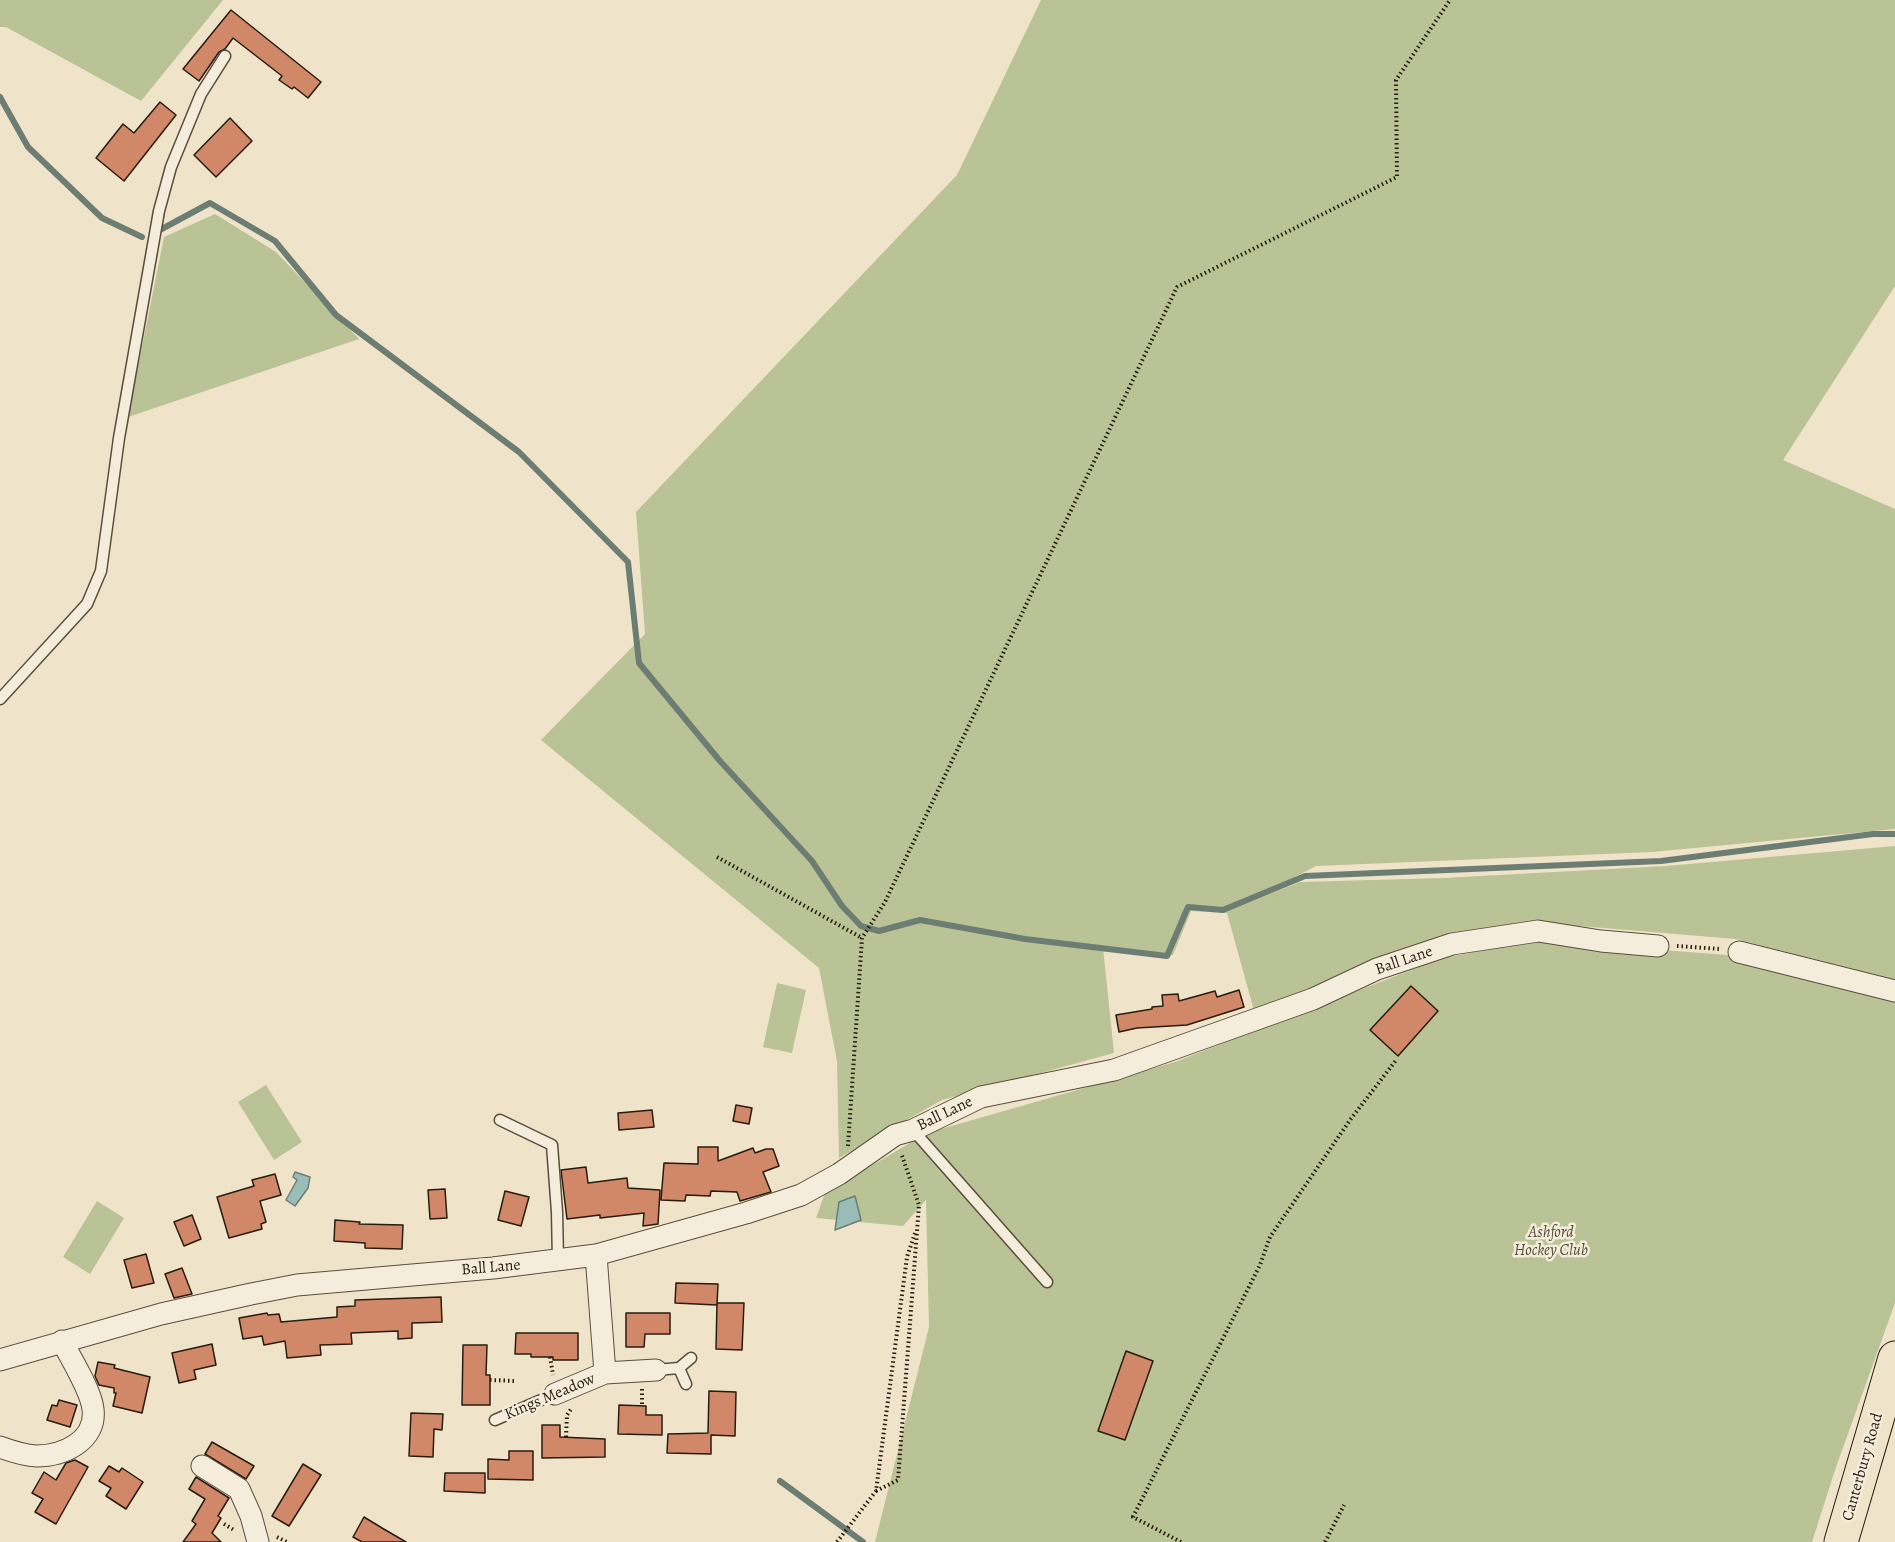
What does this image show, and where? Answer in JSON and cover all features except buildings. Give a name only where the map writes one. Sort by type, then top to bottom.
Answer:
[{"type":"highway","name":"Canterbury Road","points":[[1841,1542],[1895,1358]]},
{"type":"street","name":"Ball Lane","points":[[0,1360],[194,1306],[297,1286],[493,1268],[596,1255],[746,1214],[801,1195],[904,1133],[981,1097],[1114,1070],[1313,999],[1377,969],[1452,944],[1538,931],[1601,941],[1658,946]]},
{"type":"street","points":[[1739,952],[1895,991]]},
{"type":"street","name":"Kings Meadow","points":[[596,1255],[605,1373]]},
{"type":"street","points":[[1,1449],[30,1455],[50,1454],[76,1445],[88,1434],[93,1419],[92,1402],[62,1341]]},
{"type":"street","name":"Kings Meadow","points":[[555,1394],[605,1373],[656,1370]]},
{"type":"street","points":[[202,1466],[239,1489],[251,1516],[258,1542]]},
{"type":"lane","points":[[0,699],[87,604],[101,571],[119,438],[159,211],[171,167],[201,94],[225,56]]},
{"type":"lane","points":[[500,1120],[552,1145],[558,1260]]},
{"type":"lane","points":[[904,1133],[1047,1282]]},
{"type":"lane","points":[[656,1370],[679,1368],[691,1358]]},
{"type":"lane","points":[[679,1368],[686,1384]]},
{"type":"lane","name":"Kings Meadow","points":[[495,1420],[555,1394]]},
{"type":"path","points":[[847,1167],[864,936],[885,902],[1177,287],[1397,177],[1396,80],[1450,0]]},
{"type":"path","points":[[717,857],[864,936]]},
{"type":"path","points":[[1658,946],[1698,946],[1739,952]]},
{"type":"path","points":[[1181,1542],[1133,1517],[1260,1265],[1270,1237],[1350,1120],[1397,1059]]},
{"type":"path","points":[[837,1542],[876,1491],[898,1480],[919,1205],[904,1133]]},
{"type":"path","points":[[876,1491],[907,1257],[917,1227]]},
{"type":"path","points":[[490,1380],[515,1380]]},
{"type":"path","points":[[567,1437],[567,1415],[578,1404]]},
{"type":"path","points":[[1325,1542],[1344,1505]]},
{"type":"green space","points":[[0,0],[223,0],[141,101],[6,27],[0,27]]},
{"type":"green space","points":[[1041,0],[1895,0],[1895,286],[1783,460],[1895,509],[1895,829],[1652,852],[1316,866],[1235,908],[1300,882],[1443,878],[1666,866],[1895,846],[1895,980],[1736,939],[1543,923],[1444,935],[1255,1014],[1227,913],[1191,911],[1173,955],[1103,948],[1114,1053],[942,1100],[839,1158],[837,1061],[819,968],[541,740],[645,634],[636,512],[957,175]]},
{"type":"green space","points":[[215,214],[276,252],[359,339],[128,417],[164,237]]},
{"type":"green space","name":"Ashford Hockey Club","points":[[1533,940],[1727,955],[1895,999],[1895,1303],[1835,1470],[1812,1542],[875,1542],[929,1327],[926,1200],[903,1226],[816,1218],[825,1193],[927,1133],[1175,1062],[1439,959]]},
{"type":"green space","points":[[777,983],[806,990],[792,1053],[763,1047]]},
{"type":"green space","points":[[266,1085],[302,1142],[274,1160],[238,1102]]},
{"type":"green space","points":[[97,1201],[124,1218],[90,1274],[63,1257]]},
{"type":"water","points":[[295,1172],[310,1177],[308,1188],[295,1206],[286,1200],[297,1180],[293,1177]]},
{"type":"water","points":[[855,1196],[861,1220],[835,1230],[839,1202]]},
{"type":"waterway","points":[[0,97],[28,147],[102,218],[142,237]]},
{"type":"waterway","points":[[158,231],[210,203],[275,241],[336,315],[519,452],[628,562],[639,663],[720,761],[812,861],[842,906],[861,926],[879,931],[920,920],[1025,939],[1167,956],[1188,907],[1223,910],[1305,876],[1661,861],[1873,834],[1895,834]]},
{"type":"waterway","points":[[780,1481],[863,1542]]}]
